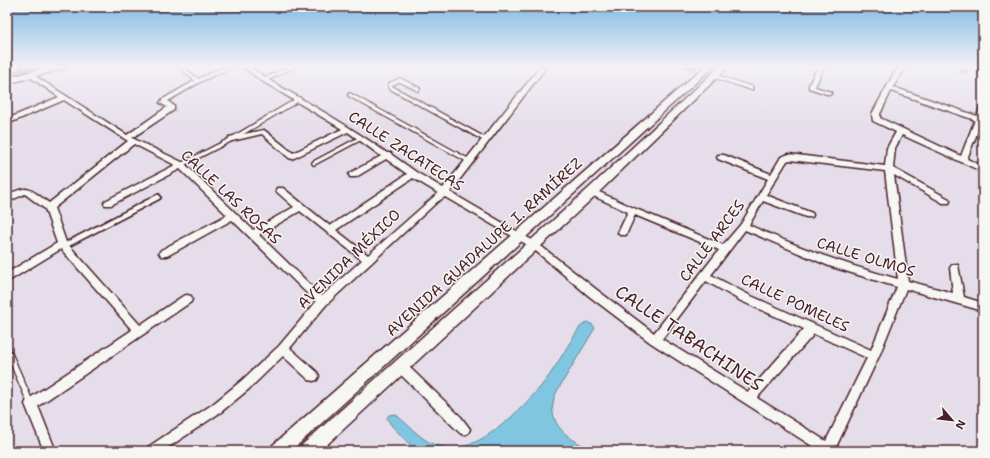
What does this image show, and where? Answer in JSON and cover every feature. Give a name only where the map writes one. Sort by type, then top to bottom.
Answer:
[{"type":"main road","name":"AVENIDA GUADALUPE I. RAMÍREZ","points":[[279,451],[520,236],[693,87]]},
{"type":"main road","name":"AVENIDA GUADALUPE I. RAMÍREZ","points":[[308,451],[592,192],[696,87]]},
{"type":"street","name":"CALLE LAS ROSAS","points":[[49,87],[130,140],[180,165],[322,302]]},
{"type":"street","points":[[50,207],[171,108],[164,103],[165,100],[187,87]]},
{"type":"street","name":"CALLE ZACATECAS","points":[[278,87],[348,129],[444,193],[534,245]]},
{"type":"street","name":"AVENIDA MÉXICO","points":[[152,451],[217,408],[245,385],[283,348],[322,302],[367,259],[444,193],[527,87]]},
{"type":"street","points":[[812,87],[830,93]]},
{"type":"street","points":[[979,119],[889,88],[876,114],[876,119],[880,122],[983,169]]},
{"type":"street","points":[[7,122],[64,97]]},
{"type":"street","points":[[963,160],[983,109]]},
{"type":"street","points":[[232,139],[264,132],[292,156],[348,129]]},
{"type":"street","points":[[829,450],[874,356],[903,284],[889,169],[891,148],[900,132]]},
{"type":"street","points":[[353,175],[388,155]]},
{"type":"street","points":[[721,157],[773,178]]},
{"type":"street","name":"CALLE ARCES","points":[[655,340],[744,226],[784,159],[789,157],[889,169]]},
{"type":"street","points":[[108,203],[180,165]]},
{"type":"street","points":[[889,169],[946,201]]},
{"type":"street","points":[[330,230],[414,174]]},
{"type":"street","points":[[280,190],[367,259]]},
{"type":"street","points":[[7,199],[23,191],[28,192],[50,207],[63,245],[139,331]]},
{"type":"street","points":[[592,192],[633,211],[725,249]]},
{"type":"street","points":[[762,197],[809,215]]},
{"type":"street","points":[[253,234],[300,207]]},
{"type":"street","points":[[623,234],[633,211]]},
{"type":"street","points":[[164,253],[233,215]]},
{"type":"street","name":"CALLE OLMOS","points":[[744,226],[804,254],[845,268],[983,307]]},
{"type":"street","points":[[7,278],[63,245]]},
{"type":"street","name":"CALLE TABACHINES","points":[[534,245],[593,294],[655,340],[829,450]]},
{"type":"street","points":[[955,268],[959,299]]},
{"type":"street","name":"CALLE POMELES","points":[[704,276],[746,298],[874,356]]},
{"type":"street","points":[[49,450],[31,404],[187,299]]},
{"type":"street","points":[[750,399],[812,328]]},
{"type":"street","points":[[283,348],[314,376]]},
{"type":"street","points":[[401,367],[464,429]]},
{"type":"lane","points":[[390,87],[486,140]]},
{"type":"lane","points":[[350,95],[469,161]]},
{"type":"lane","points":[[180,165],[232,139],[299,99]]},
{"type":"lane","points":[[314,163],[361,138]]},
{"type":"lane","points":[[63,245],[158,197]]},
{"type":"lane","points":[[7,349],[31,404]]},
{"type":"water","points":[[587,322],[595,328],[556,393],[553,404],[553,414],[561,430],[577,442],[596,451],[534,451],[518,449],[503,451],[416,451],[391,425],[387,418],[389,415],[395,414],[423,438],[436,445],[454,448],[472,443],[497,429],[532,397],[549,376],[580,327]]}]
